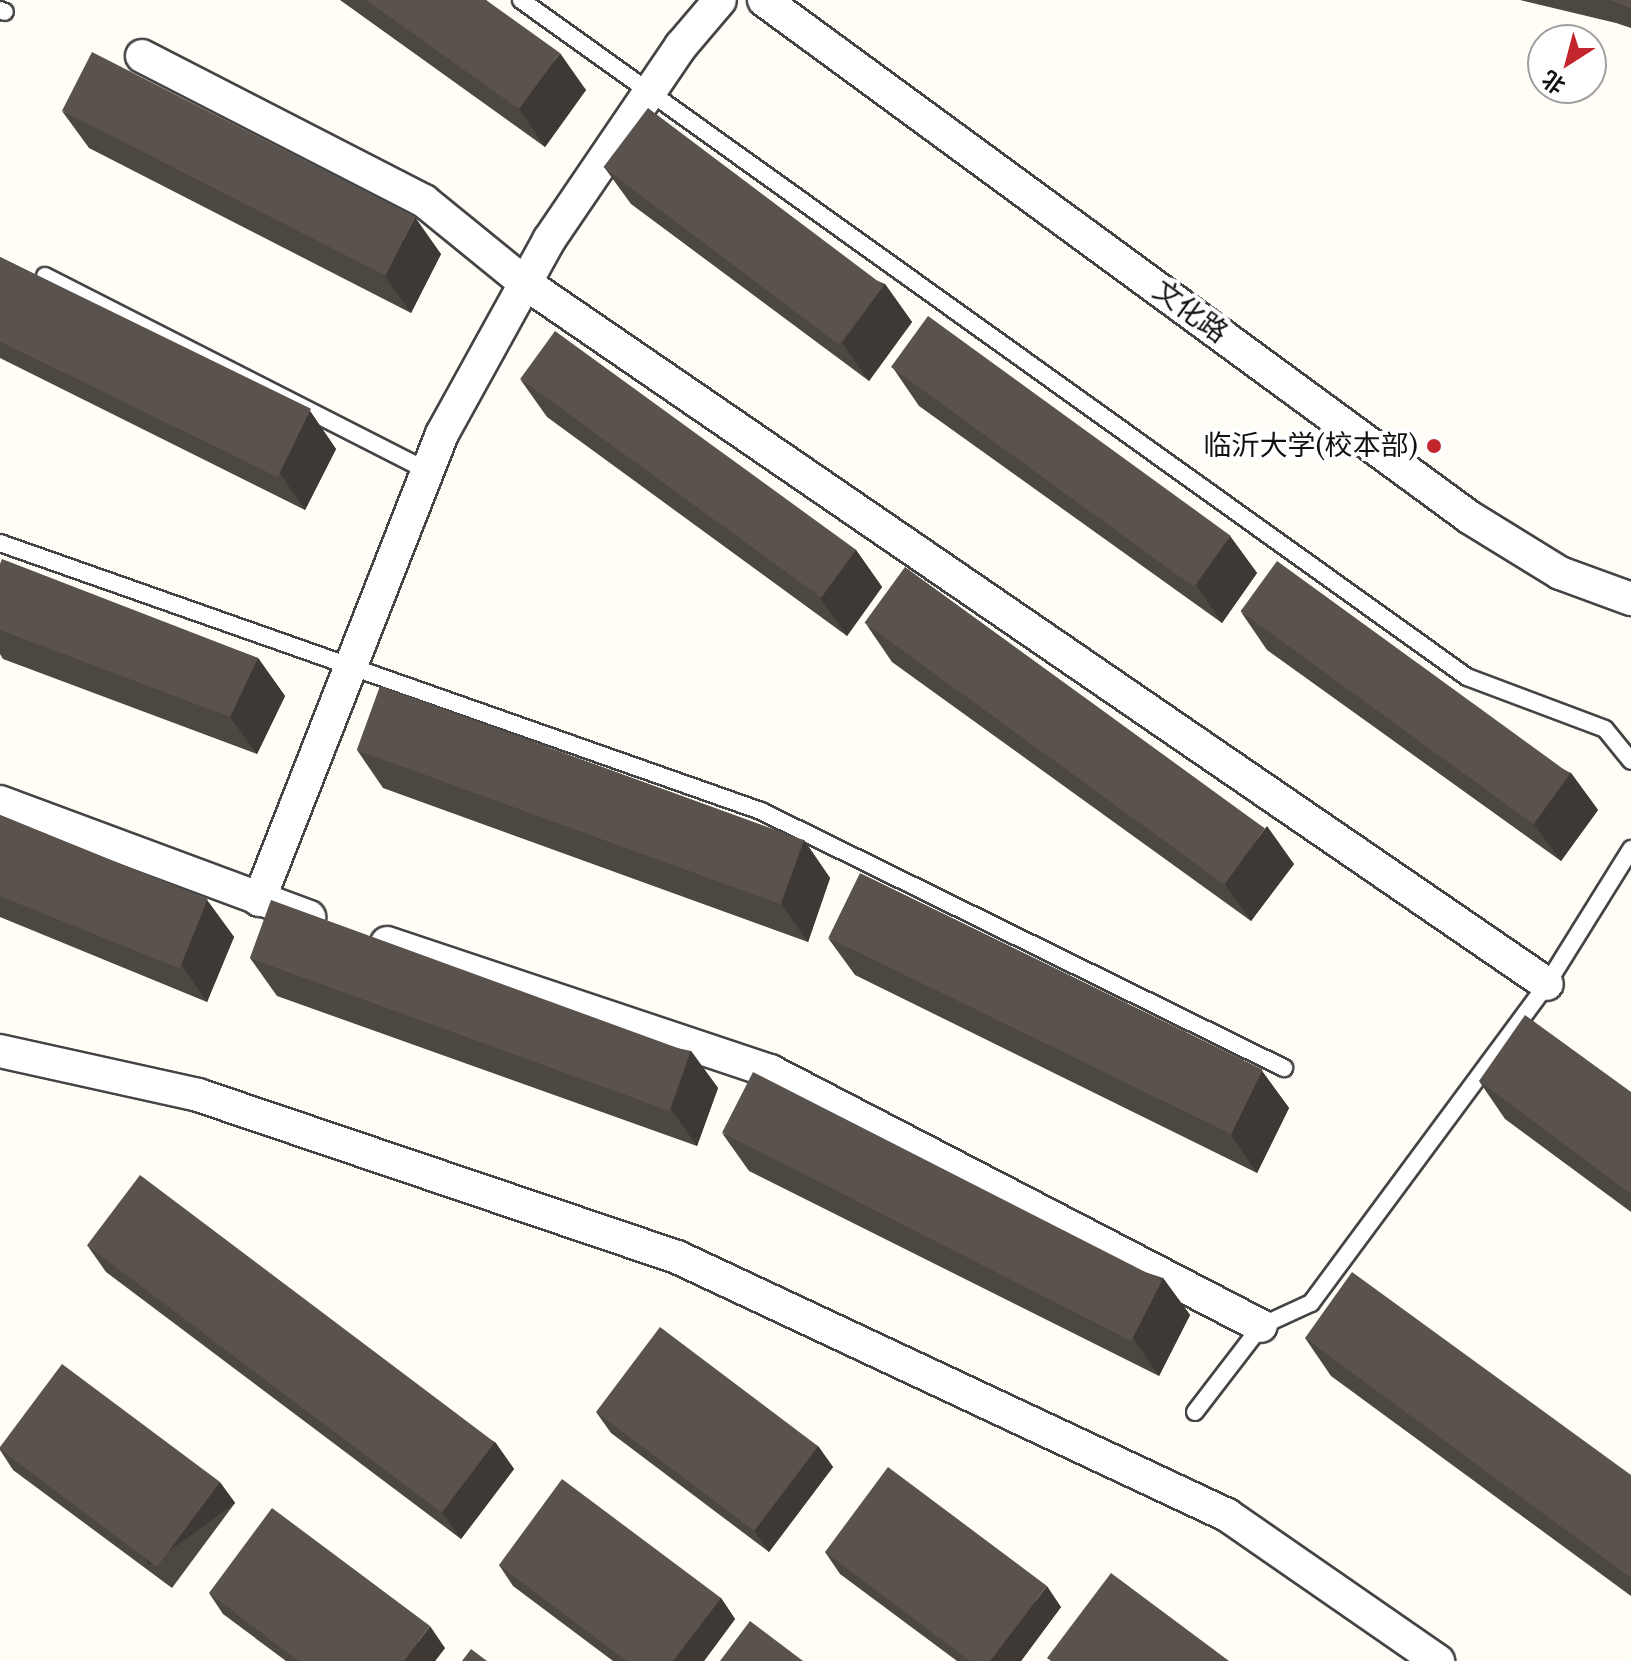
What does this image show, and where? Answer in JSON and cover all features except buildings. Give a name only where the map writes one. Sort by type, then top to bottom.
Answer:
[{"type":"street","points":[[259,900],[427,471],[525,283],[651,95],[720,0]]},
{"type":"street","name":"文化路","points":[[764,0],[1469,517],[1560,573],[1631,599]]},
{"type":"street","points":[[142,56],[424,201],[525,283],[1547,984]]},
{"type":"street","points":[[0,802],[259,900],[770,1071],[1261,1326]]},
{"type":"street","points":[[0,1051],[198,1095],[677,1257],[1227,1515],[1438,1661]]},
{"type":"lane","points":[[521,0],[1467,677],[1605,729],[1631,761]]},
{"type":"lane","points":[[45,276],[427,471]]},
{"type":"lane","points":[[0,543],[352,663],[761,811],[1284,1068]]},
{"type":"lane","points":[[1195,1412],[1261,1326],[1311,1303],[1547,984],[1631,849]]},
{"type":"place","name":"临沂大学(校本部)","points":[[1434,446]]}]
